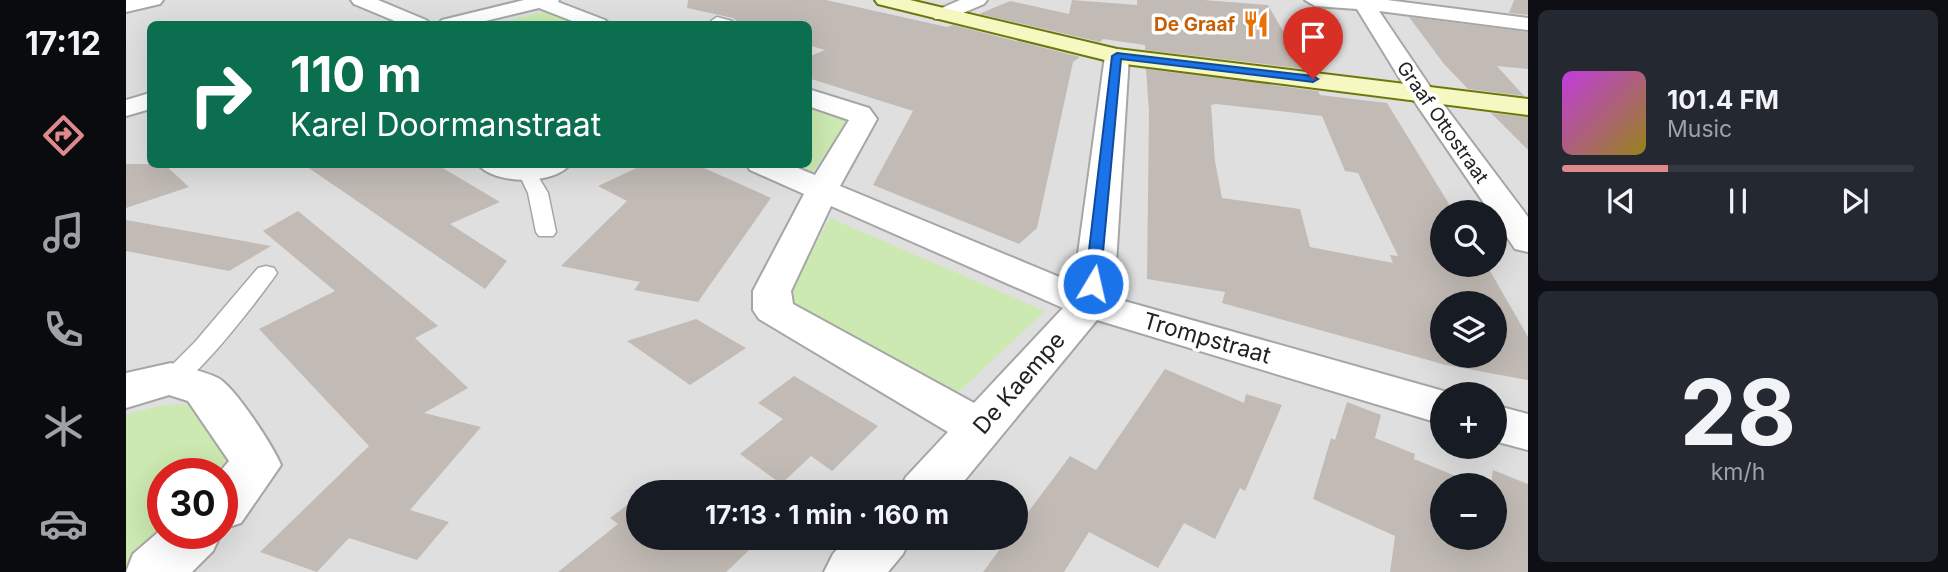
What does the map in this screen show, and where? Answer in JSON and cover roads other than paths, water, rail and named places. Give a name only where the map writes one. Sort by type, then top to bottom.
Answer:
[{"type":"main road","points":[[885,0],[1117,56],[1528,107]]},
{"type":"street","points":[[126,6],[153,0]]},
{"type":"street","points":[[361,0],[412,21]]},
{"type":"street","points":[[942,15],[976,0]]},
{"type":"street","points":[[1315,0],[1364,2],[1528,23]]},
{"type":"street","points":[[462,21],[545,1],[591,21]]},
{"type":"street","name":"Graaf Ottostraat","points":[[1364,2],[1421,92],[1528,241]]},
{"type":"street","name":"De Kaempe","points":[[934,480],[1088,304],[1097,264],[1117,56]]},
{"type":"street","points":[[812,98],[859,114],[863,119],[822,190],[772,291],[773,310],[980,428]]},
{"type":"street","points":[[126,108],[147,102]]},
{"type":"street","points":[[500,168],[507,172],[541,168]]},
{"type":"street","name":"Trompstraat","points":[[770,168],[1088,304],[1430,404]]},
{"type":"street","points":[[126,392],[143,384],[171,379],[204,390],[250,449],[256,465],[238,487]]},
{"type":"street","points":[[1507,426],[1528,432]]},
{"type":"street","points":[[153,572],[178,549]]},
{"type":"street","points":[[853,572],[872,550]]},
{"type":"lane","points":[[541,168],[538,193],[546,232]]},
{"type":"lane","points":[[171,379],[204,348],[266,274]]},
{"type":"place","name":"De Graaf","points":[[1256,24]]}]
